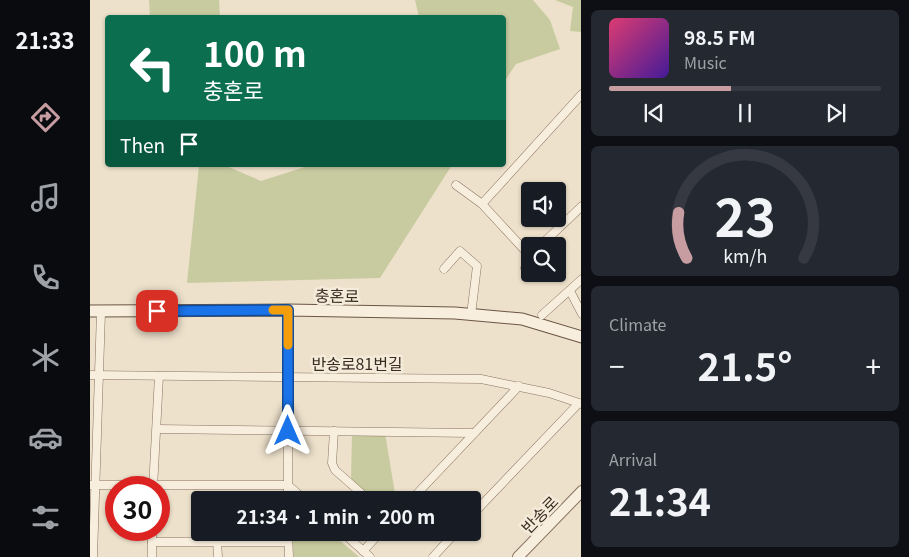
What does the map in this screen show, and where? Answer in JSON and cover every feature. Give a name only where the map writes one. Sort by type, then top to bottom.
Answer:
[{"type":"main road","name":"충혼로","points":[[96,312],[288,310],[471,315],[522,319],[581,337]]},
{"type":"street","points":[[482,204],[581,95]]},
{"type":"street","points":[[456,185],[482,204],[521,246]]},
{"type":"street","points":[[549,237],[581,207]]},
{"type":"street","points":[[444,269],[460,251],[477,266],[471,315]]},
{"type":"street","points":[[542,315],[570,292],[581,280]]},
{"type":"street","points":[[570,292],[581,312]]},
{"type":"street","points":[[288,310],[288,491]]},
{"type":"street","points":[[93,557],[93,485],[99,375],[96,312]]},
{"type":"street","name":"반송로81번길","points":[[90,375],[436,377],[481,379],[519,386],[580,403]]},
{"type":"street","points":[[154,476],[159,376]]},
{"type":"street","points":[[420,491],[519,386]]},
{"type":"street","points":[[481,506],[580,403]]},
{"type":"street","points":[[157,430],[474,433]]},
{"type":"street","points":[[334,431],[332,463],[335,470],[359,491]]},
{"type":"street","points":[[170,487],[288,485],[295,491]]},
{"type":"street","name":"반송로","points":[[518,557],[581,492]]},
{"type":"street","points":[[216,541],[218,557]]},
{"type":"street","points":[[152,557],[152,542],[216,541],[288,542],[290,557]]},
{"type":"street","points":[[352,541],[370,557]]},
{"type":"street","points":[[363,551],[372,541]]},
{"type":"street","points":[[433,557],[448,541]]},
{"type":"green space","points":[[149,0],[219,0],[220,15],[150,15]]},
{"type":"green space","points":[[415,0],[533,0],[550,20],[560,49],[516,64],[506,79],[506,15],[419,15]]},
{"type":"green space","points":[[555,0],[581,0],[581,32],[570,31],[573,7]]},
{"type":"green space","points":[[199,167],[229,167],[261,181],[305,167],[451,167],[380,278],[187,283]]},
{"type":"green space","points":[[352,433],[385,433],[395,491],[363,491],[351,481]]},
{"type":"green space","points":[[293,541],[340,541],[359,557],[294,557]]},
{"type":"slow traffic","points":[[273,310],[288,310],[288,345]]},
{"type":"route","points":[[157,311],[288,310],[288,431]]}]
